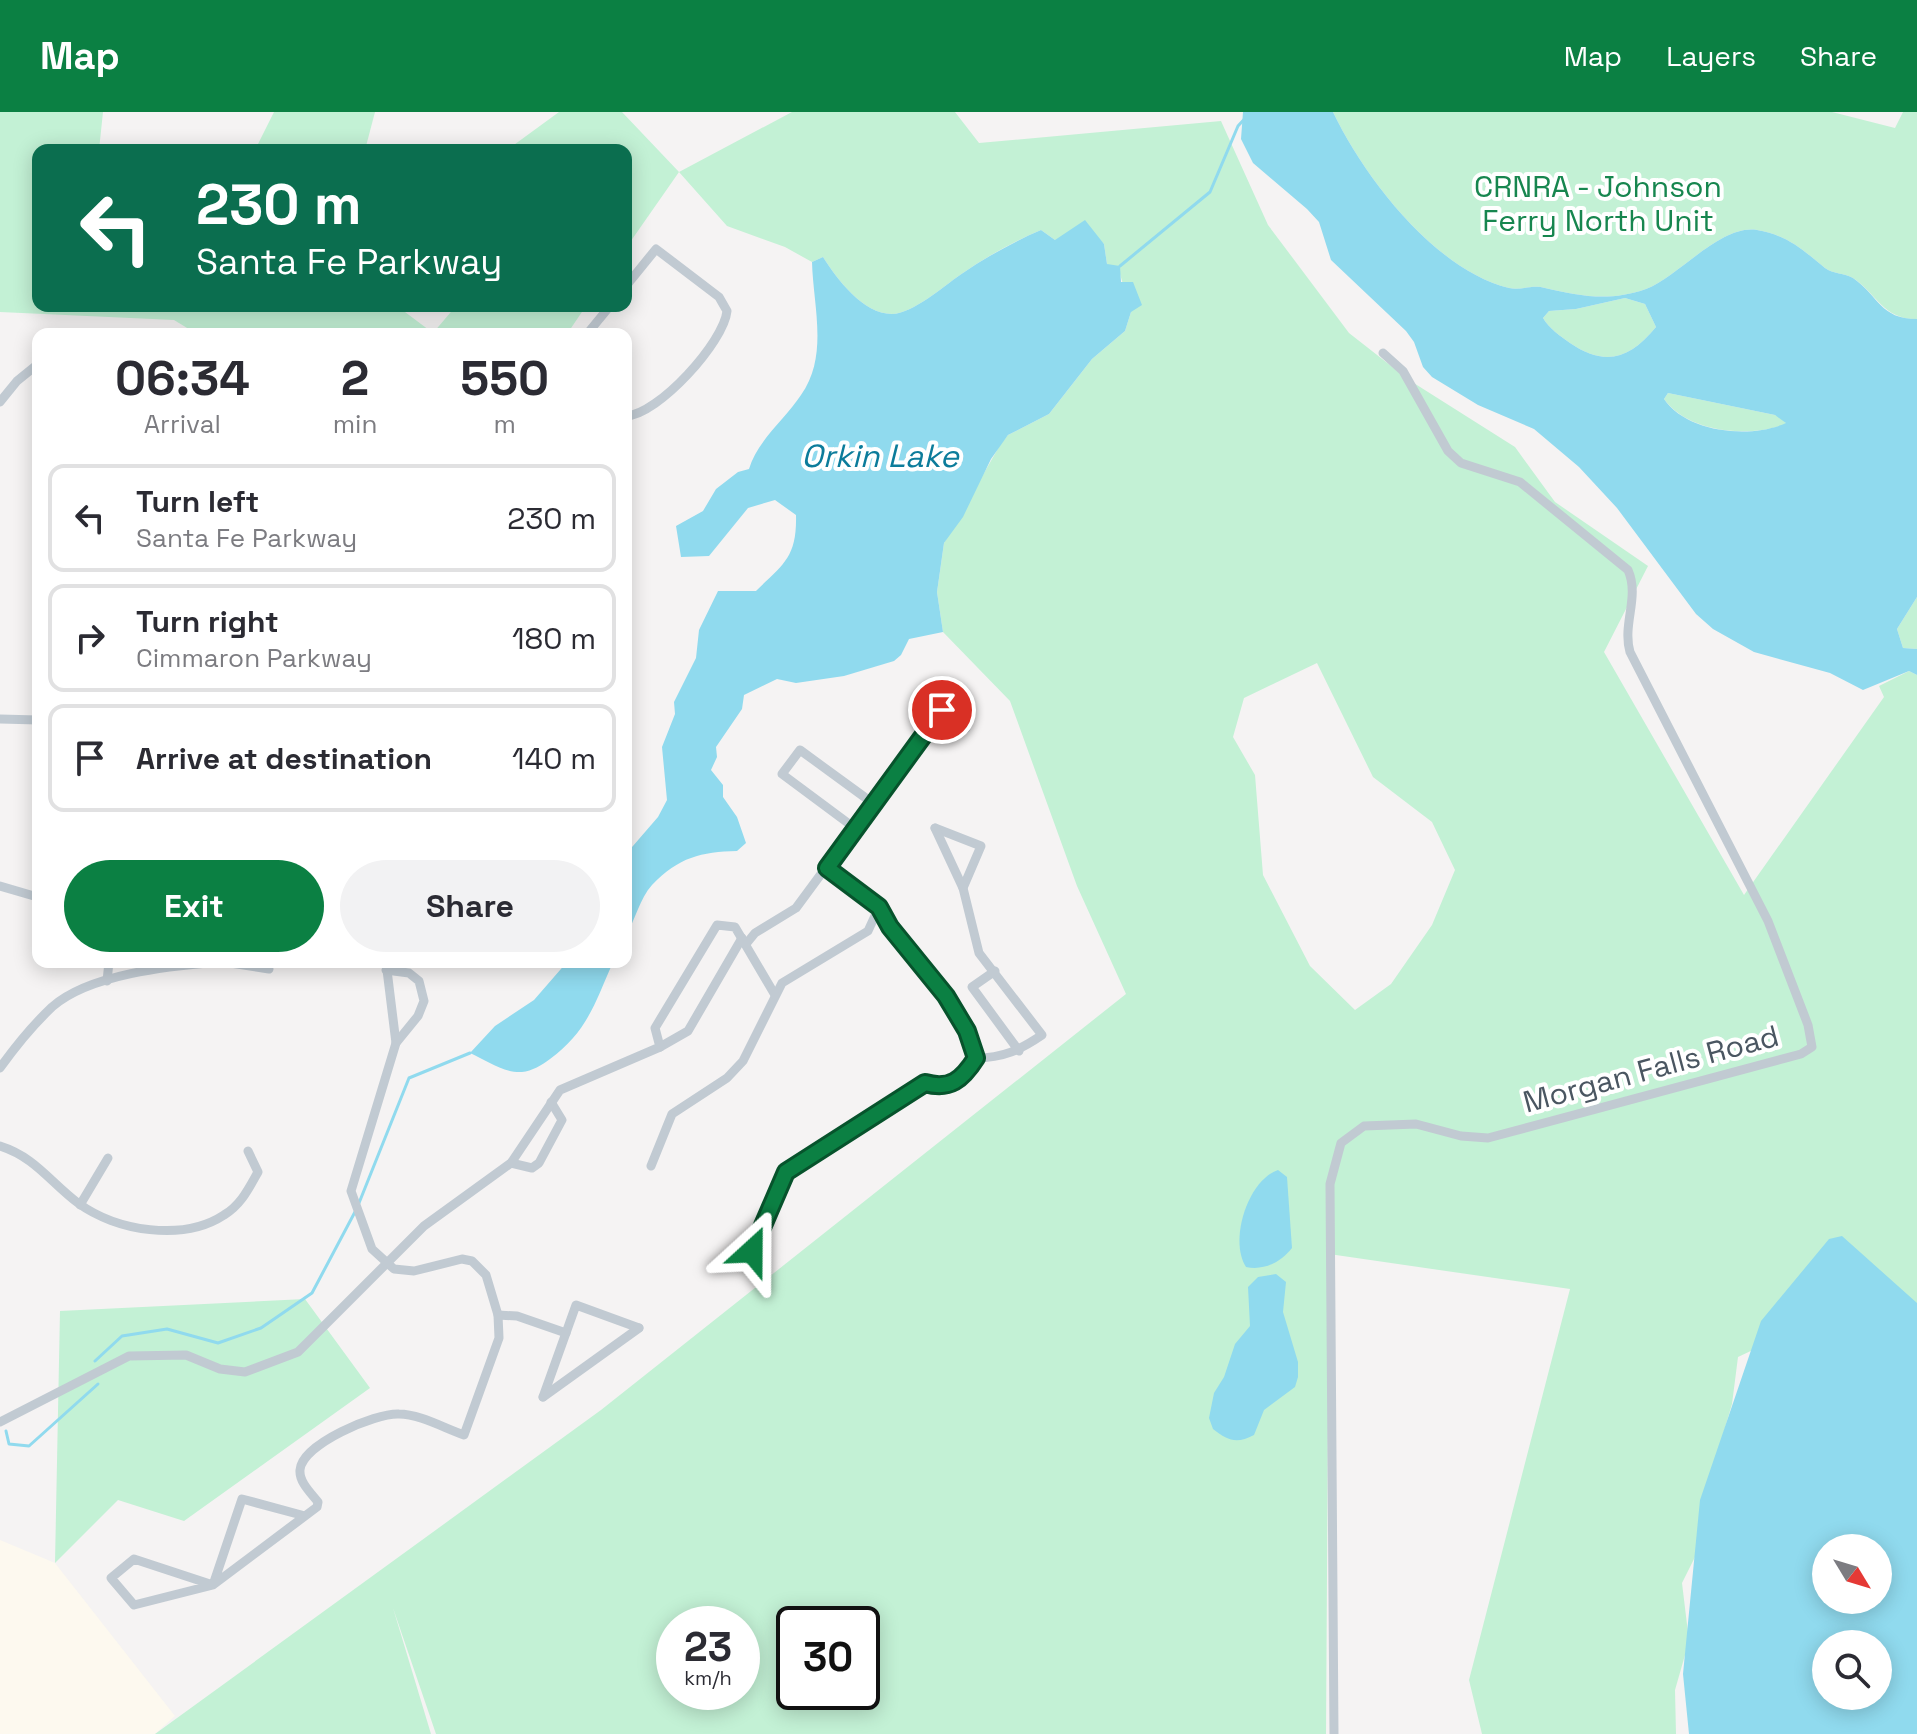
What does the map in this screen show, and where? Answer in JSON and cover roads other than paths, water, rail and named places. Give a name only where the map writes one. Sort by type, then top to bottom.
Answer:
[{"type":"street","points":[[632,279],[656,249],[719,297],[727,311],[719,333],[675,387],[647,412],[632,415]]},
{"type":"street","points":[[592,328],[605,312]]},
{"type":"street","name":"Morgan Falls Road","points":[[1334,1734],[1330,1184],[1341,1143],[1364,1126],[1395,1122],[1488,1138],[1801,1054],[1812,1047],[1808,1025],[1768,921],[1630,652],[1627,628],[1634,588],[1628,570],[1520,482],[1461,463],[1448,451],[1403,371],[1383,353]]},
{"type":"street","points":[[0,402],[32,369]]},
{"type":"street","points":[[1,1422],[129,1356],[186,1355],[220,1369],[245,1372],[298,1352],[384,1262],[424,1226],[511,1163],[560,1090],[660,1047],[688,1031],[744,941],[796,908],[942,710],[956,714],[966,728]]},
{"type":"street","points":[[0,719],[32,720]]},
{"type":"street","points":[[856,829],[782,774],[800,750],[874,804]]},
{"type":"street","points":[[963,888],[981,846],[935,828],[963,888],[979,953],[1042,1035],[1019,1051],[995,1058],[976,1058]]},
{"type":"street","points":[[827,868],[879,907],[890,927],[946,996],[967,1031],[976,1058]]},
{"type":"street","points":[[0,886],[32,895]]},
{"type":"street","points":[[651,1166],[672,1114],[727,1078],[743,1061],[782,983],[868,931],[879,907]]},
{"type":"street","points":[[660,1047],[655,1028],[717,925],[735,927],[775,995]]},
{"type":"street","points":[[107,981],[108,968]]},
{"type":"street","points":[[0,1068],[54,1006],[81,988],[185,968]]},
{"type":"street","points":[[262,968],[269,969]]},
{"type":"street","points":[[386,968],[396,1043]]},
{"type":"street","points":[[213,1585],[134,1559],[111,1578],[134,1605],[213,1585],[305,1516],[318,1502],[302,1480],[300,1469],[307,1455],[334,1435],[387,1414],[402,1413],[464,1435],[499,1338],[498,1315],[486,1275],[472,1261],[462,1259],[402,1272],[384,1262],[372,1249],[353,1199],[353,1173],[396,1043],[418,1016],[423,991],[419,981],[409,973],[393,968]]},
{"type":"street","points":[[995,971],[972,987],[1019,1051]]},
{"type":"street","points":[[752,1251],[786,1172],[925,1083],[942,1088],[956,1082],[976,1058]]},
{"type":"street","points":[[511,1163],[532,1168],[539,1163],[562,1120],[551,1102]]},
{"type":"street","points":[[0,1146],[23,1153],[80,1205],[115,1223],[156,1230],[201,1226],[225,1215],[242,1200],[258,1172],[248,1151]]},
{"type":"street","points":[[80,1205],[108,1158]]},
{"type":"street","points":[[576,1305],[639,1328],[543,1397],[566,1333],[576,1305]]},
{"type":"street","points":[[498,1315],[517,1316],[566,1333]]},
{"type":"street","points":[[213,1585],[242,1499],[305,1516]]},
{"type":"water","points":[[1243,112],[1333,112],[1383,192],[1429,242],[1481,278],[1509,288],[1540,287],[1595,296],[1632,293],[1658,283],[1729,235],[1743,230],[1757,230],[1786,239],[1828,270],[1853,278],[1887,311],[1917,319],[1917,597],[1897,629],[1903,648],[1917,649],[1917,675],[1909,671],[1863,690],[1830,673],[1754,652],[1713,629],[1696,614],[1617,508],[1579,467],[1534,429],[1478,405],[1432,377],[1423,367],[1414,342],[1406,331],[1331,260],[1319,222],[1253,163],[1241,139]],"holes":[[[1625,298],[1645,304],[1656,327],[1637,346],[1616,356],[1606,357],[1583,351],[1559,335],[1543,318],[1549,311],[1576,309]],[[1668,393],[1775,415],[1786,423],[1755,431],[1703,426],[1674,410],[1664,399]]]},
{"type":"water","name":"Orkin Lake","points":[[1085,220],[1104,244],[1107,264],[1120,266],[1121,282],[1133,282],[1142,305],[1131,312],[1125,331],[1092,359],[1049,414],[1008,435],[991,459],[963,517],[944,543],[937,592],[943,632],[909,639],[901,655],[894,661],[844,676],[796,683],[777,679],[744,695],[742,709],[716,747],[717,757],[711,770],[723,785],[723,797],[737,817],[746,843],[737,851],[701,855],[672,868],[648,890],[632,923],[632,847],[658,817],[667,800],[662,747],[675,714],[674,702],[696,658],[699,630],[718,591],[756,591],[781,566],[794,541],[796,515],[775,500],[748,508],[709,556],[681,557],[676,526],[703,511],[716,489],[738,472],[749,469],[758,449],[795,404],[810,380],[817,347],[812,262],[823,257],[843,285],[861,302],[892,314],[918,305],[980,262],[1041,230],[1055,240]]},
{"type":"water","points":[[562,968],[610,968],[589,1016],[573,1038],[550,1059],[529,1070],[515,1072],[470,1053],[495,1026],[534,1000]]},
{"type":"water","points":[[1278,1170],[1287,1177],[1292,1248],[1272,1264],[1259,1268],[1246,1267],[1239,1242],[1244,1213],[1258,1186]]},
{"type":"water","points":[[1842,1236],[1917,1303],[1917,1734],[1689,1734],[1683,1674],[1700,1500],[1761,1321],[1829,1239]]},
{"type":"water","points":[[1276,1274],[1286,1282],[1283,1312],[1298,1362],[1298,1377],[1295,1387],[1264,1410],[1254,1435],[1233,1440],[1213,1429],[1209,1418],[1214,1393],[1224,1377],[1235,1344],[1250,1326],[1248,1287],[1258,1277]]},
{"type":"waterway","points":[[1120,266],[1210,192],[1238,126],[1251,112]]},
{"type":"waterway","points":[[359,1203],[409,1078],[470,1053]]},
{"type":"waterway","points":[[95,1361],[122,1336],[167,1329],[218,1343],[261,1328],[312,1293],[356,1210]]},
{"type":"waterway","points":[[6,1431],[9,1444],[29,1446],[98,1384]]},
{"type":"park label","name":"CRNRA - Johnson Ferry North Unit","points":[[1598,204]]}]
